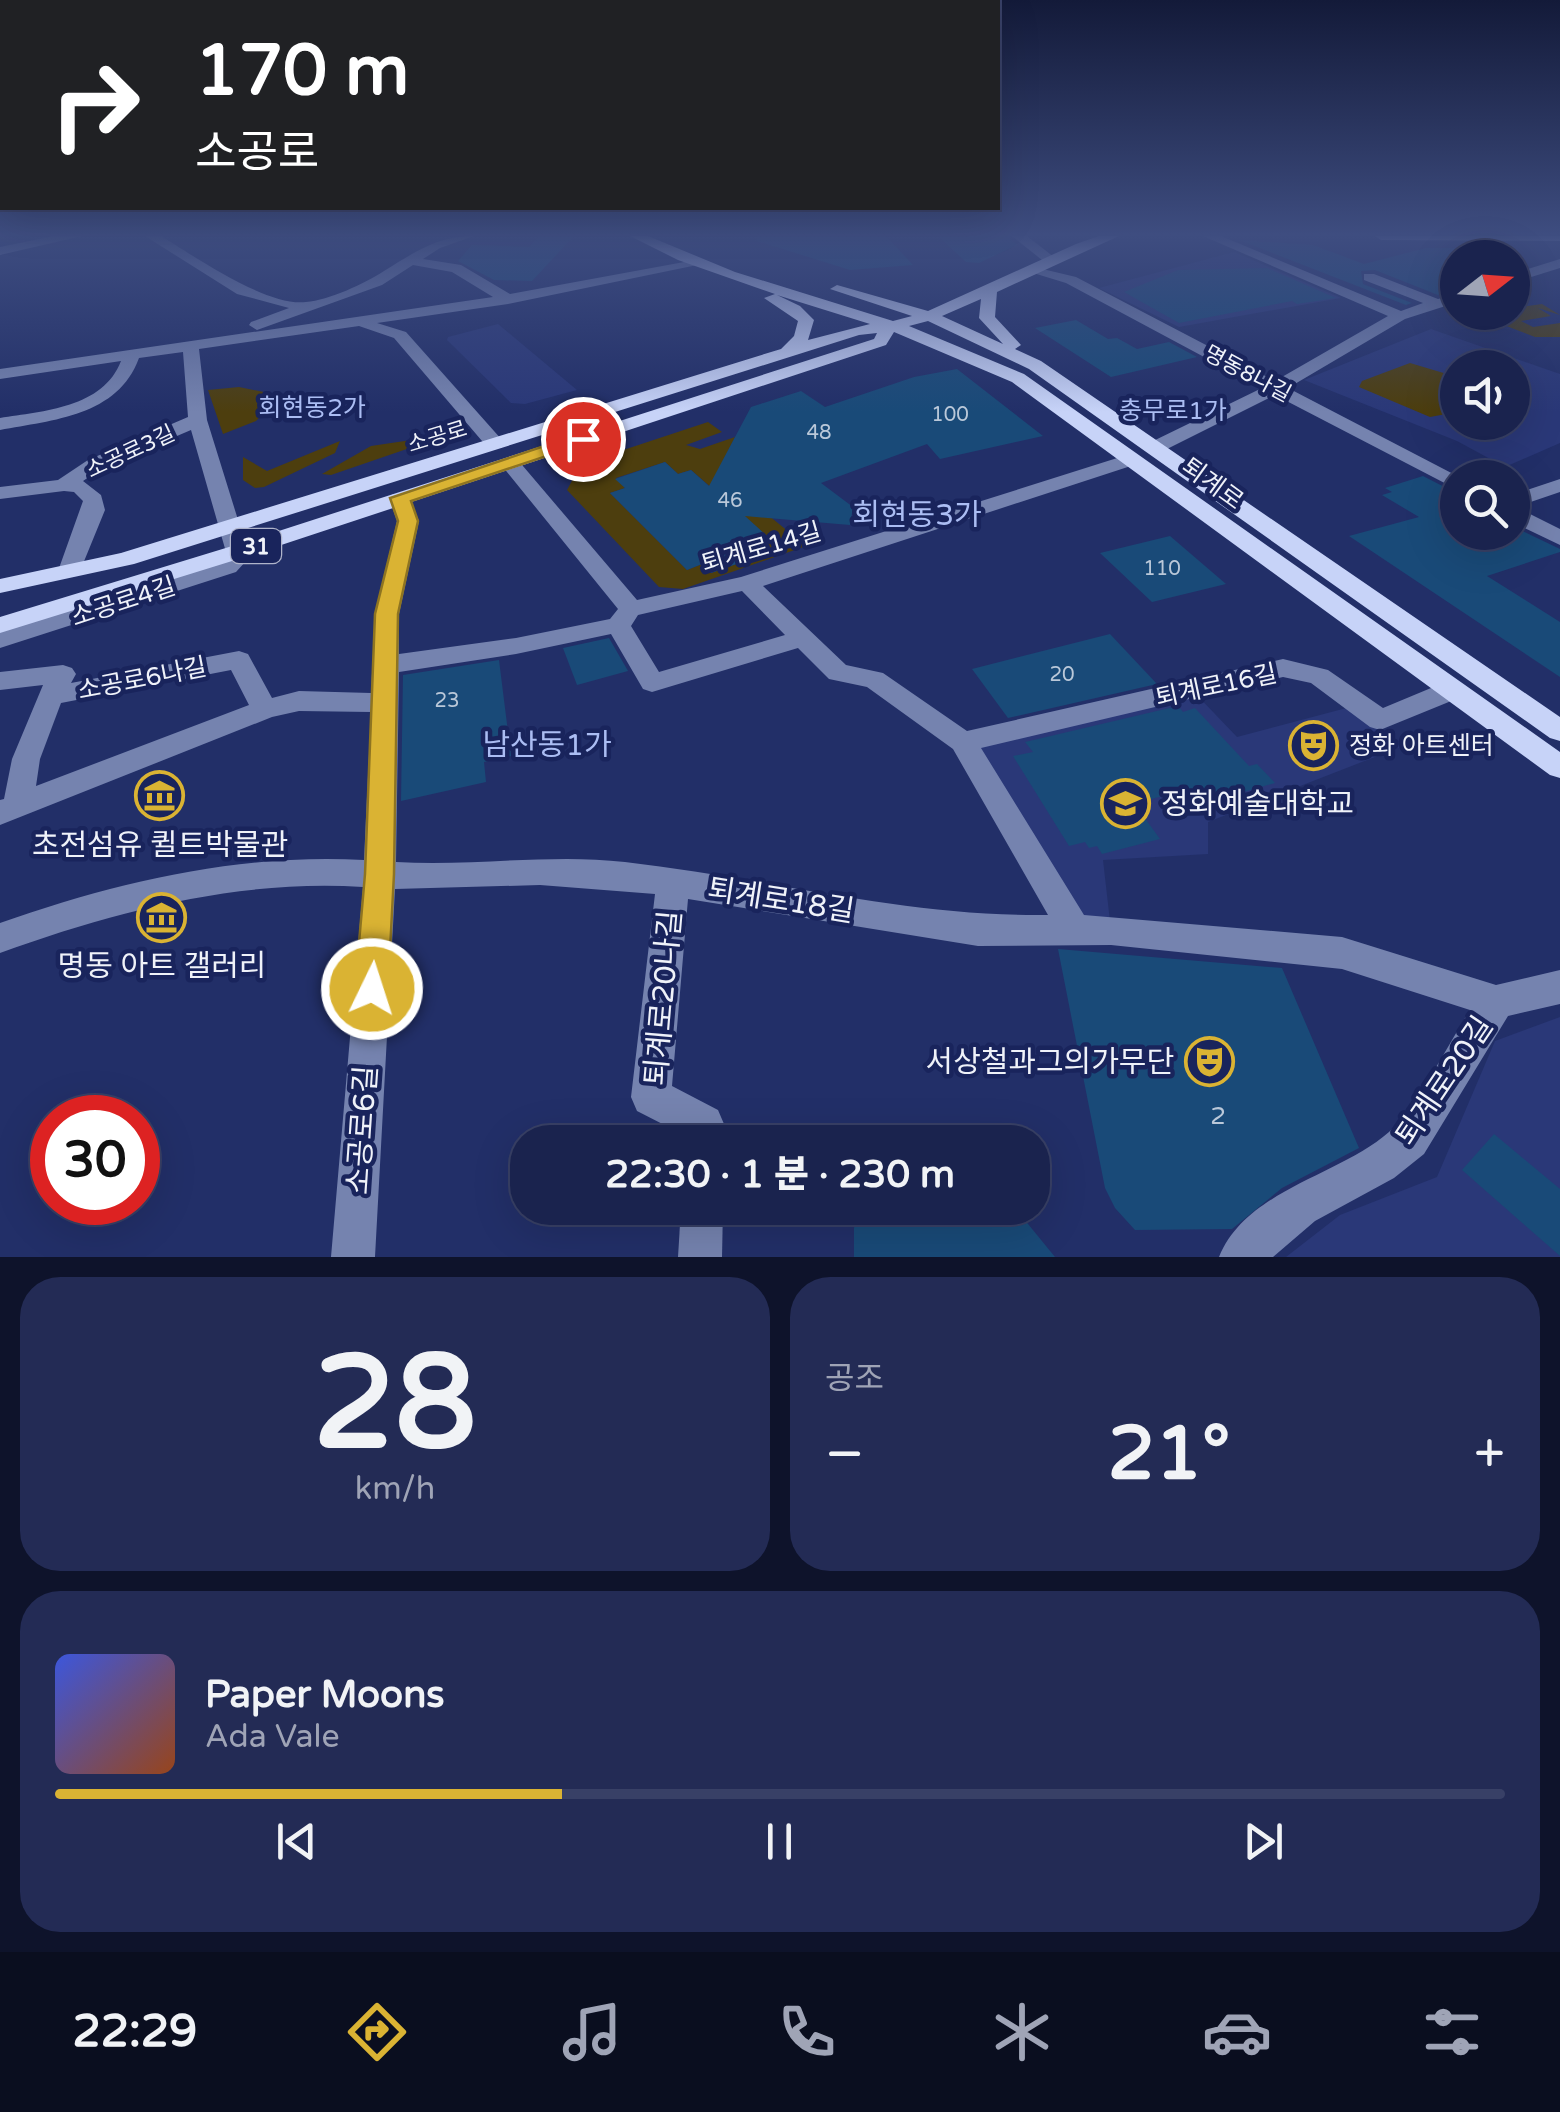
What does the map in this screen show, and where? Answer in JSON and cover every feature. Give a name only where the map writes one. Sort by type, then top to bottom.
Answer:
[{"type":"main road","points":[[760,295],[801,313],[806,326],[788,352]]},
{"type":"main road","name":"퇴계로","points":[[795,295],[971,354],[1018,378],[1144,453],[1560,731]]},
{"type":"main road","points":[[805,295],[828,300],[844,295]]},
{"type":"main road","name":"퇴계로","points":[[858,295],[929,316],[1036,365],[1452,690],[1560,767]]},
{"type":"main road","points":[[870,295],[948,295]]},
{"type":"main road","name":"소공로","points":[[0,624],[232,540],[502,453],[788,352],[848,333],[893,328],[976,295]]},
{"type":"main road","points":[[985,295],[992,302],[987,318],[990,325],[1036,365]]},
{"type":"main road","name":"소공로","points":[[0,586],[232,540],[400,498],[502,453],[818,362],[880,342],[893,328]]},
{"type":"main road","points":[[818,362],[820,352],[853,340],[848,333]]},
{"type":"main road","points":[[867,346],[924,346],[971,354]]},
{"type":"street","points":[[255,295],[301,307]]},
{"type":"street","points":[[234,339],[301,307],[339,295]]},
{"type":"street","points":[[502,295],[508,298]]},
{"type":"street","points":[[400,334],[407,325],[437,312],[526,295]]},
{"type":"street","name":"명동8나길","points":[[1099,295],[1440,475]]},
{"type":"street","points":[[1349,295],[1400,316]]},
{"type":"street","points":[[1414,295],[1438,304]]},
{"type":"street","points":[[0,374],[508,298]]},
{"type":"street","name":"퇴계로14길","points":[[624,617],[747,583],[1144,453],[1275,388],[1400,316],[1438,304]]},
{"type":"street","points":[[331,324],[385,328],[400,334],[502,453],[624,617],[652,683],[803,638]]},
{"type":"street","points":[[191,348],[198,420],[232,540]]},
{"type":"street","points":[[0,424],[92,402],[113,390],[128,374],[132,355]]},
{"type":"street","name":"소공로3길","points":[[64,485],[94,464],[198,420]]},
{"type":"street","points":[[1530,495],[1560,484]]},
{"type":"street","name":"소공로3길","points":[[0,493],[64,485],[80,487],[94,499],[94,510],[70,572]]},
{"type":"street","name":"소공로6길","points":[[353,1257],[380,874],[386,614],[408,521],[400,498]]},
{"type":"street","points":[[1530,522],[1560,538]]},
{"type":"street","name":"소공로4길","points":[[0,640],[228,567],[235,561],[232,540]]},
{"type":"street","points":[[747,583],[838,673],[874,679],[963,742],[1074,930]]},
{"type":"street","points":[[384,665],[516,646],[624,617]]},
{"type":"street","name":"소공로6나길","points":[[50,696],[238,660],[265,710]]},
{"type":"street","name":"퇴계로16길","points":[[963,742],[1283,668],[1319,676],[1380,720],[1452,690]]},
{"type":"street","name":"소공로6나길","points":[[0,681],[62,674],[50,696],[9,810]]},
{"type":"street","points":[[9,810],[265,710],[300,701],[384,703]]},
{"type":"street","name":"퇴계로18길","points":[[0,938],[50,920],[190,884],[335,872],[416,878],[540,872],[622,875],[978,931],[1110,930],[1342,952],[1496,1002]]},
{"type":"street","name":"퇴계로20나길","points":[[673,883],[651,1097],[704,1125]]},
{"type":"street","points":[[1496,1002],[1560,988]]},
{"type":"street","name":"퇴계로20길","points":[[1241,1257],[1288,1214],[1320,1193],[1378,1168],[1410,1140],[1496,1002]]},
{"type":"street","points":[[700,1257],[701,1225]]},
{"type":"shaded area","points":[[1113,295],[1333,295],[1341,298],[1179,327]]},
{"type":"shaded area","points":[[1542,304],[1560,315],[1538,308],[1551,316],[1530,320],[1530,306]]},
{"type":"shaded area","points":[[1560,323],[1560,337],[1535,337],[1517,330]]},
{"type":"shaded area","points":[[498,324],[577,390],[525,404],[511,403],[447,340]]},
{"type":"shaded area","points":[[1431,329],[1491,350],[1440,350],[1440,434],[1304,380]]},
{"type":"shaded area","points":[[1410,363],[1440,372],[1440,415],[1430,417],[1359,387],[1362,381]]},
{"type":"shaded area","points":[[1530,364],[1560,374],[1560,443],[1521,460],[1492,460],[1457,441],[1530,440]]},
{"type":"shaded area","points":[[239,387],[264,392],[271,405],[256,421],[223,434],[208,390]]},
{"type":"shaded area","points":[[708,422],[722,432],[686,445],[700,449],[735,437],[717,473],[806,546],[683,589],[659,587],[567,490],[581,464]],"holes":[[[665,462],[678,474],[691,470],[767,536],[752,542],[764,554],[711,573],[702,564],[687,570],[610,493],[625,488],[616,478]]]},
{"type":"shaded area","points":[[433,440],[331,475],[322,474],[371,446]]},
{"type":"shaded area","points":[[340,441],[335,453],[264,487],[255,488],[243,480],[243,457],[267,471]]},
{"type":"shaded area","name":"정화예술대학교","points":[[1192,690],[1237,737],[1354,706],[1403,746],[1208,822],[1208,854],[1103,860],[1111,930],[1074,930],[963,742]]},
{"type":"shaded area","points":[[1560,1017],[1560,1257],[1286,1257],[1340,1215],[1437,1177],[1495,1041]]},
{"type":"building","points":[[1129,295],[1328,295],[1336,298],[1297,304],[1292,301],[1179,323]]},
{"type":"building","points":[[1379,295],[1390,295],[1412,303],[1406,305]]},
{"type":"building","points":[[1076,320],[1108,339],[1117,338],[1137,349],[1169,342],[1197,357],[1111,377],[1035,328]]},
{"type":"building","points":[[957,369],[1043,436],[940,459],[927,444],[821,483],[853,507],[850,525],[745,516],[767,536],[752,542],[765,554],[711,573],[702,564],[687,570],[610,493],[625,488],[615,479],[665,462],[678,474],[691,470],[709,486],[751,407],[801,391],[825,407],[914,377]]},
{"type":"building","points":[[1423,476],[1440,485],[1440,550],[1530,550],[1530,535],[1560,549],[1487,576],[1560,622],[1560,677],[1349,536],[1419,517],[1382,495],[1392,492],[1385,488]]},
{"type":"building","points":[[1170,536],[1226,584],[1152,602],[1100,553]]},
{"type":"building","points":[[1110,634],[1157,684],[1008,718],[972,669]]},
{"type":"building","points":[[609,638],[628,671],[577,685],[563,648]]},
{"type":"building","points":[[499,660],[511,756],[484,762],[486,782],[401,801],[403,675]]},
{"type":"building","points":[[1178,706],[1183,712],[1195,708],[1249,766],[1257,764],[1275,783],[1201,804],[1189,790],[1134,803],[1160,839],[1102,854],[1097,846],[1089,848],[1085,842],[1069,846],[1013,756],[1033,752],[1025,742]]},
{"type":"building","points":[[1058,949],[1282,968],[1359,1148],[1282,1188],[1232,1229],[1135,1230],[1115,1208],[1105,1188]]},
{"type":"building","points":[[1494,1134],[1560,1189],[1560,1256],[1462,1170]]},
{"type":"building","points":[[1029,1225],[1055,1257],[854,1257],[854,1228]]},
{"type":"place","name":"정화 아트센터","points":[[1314,745]]},
{"type":"place","name":"초전섬유 퀼트박물관","points":[[160,796]]},
{"type":"place","name":"정화예술대학교","points":[[1126,804]]},
{"type":"place","name":"명동 아트 갤러리","points":[[162,917]]},
{"type":"place","name":"서상철과그의가무단","points":[[1209,1062]]},
{"type":"district","name":"회현동2가","points":[[312,407]]},
{"type":"district","name":"충무로1가","points":[[1173,410]]},
{"type":"district","name":"회현동3가","points":[[917,515]]},
{"type":"district","name":"남산동1가","points":[[547,745]]},
{"type":"route","points":[[372,989],[380,874],[386,614],[408,521],[400,498],[583,439]]}]
